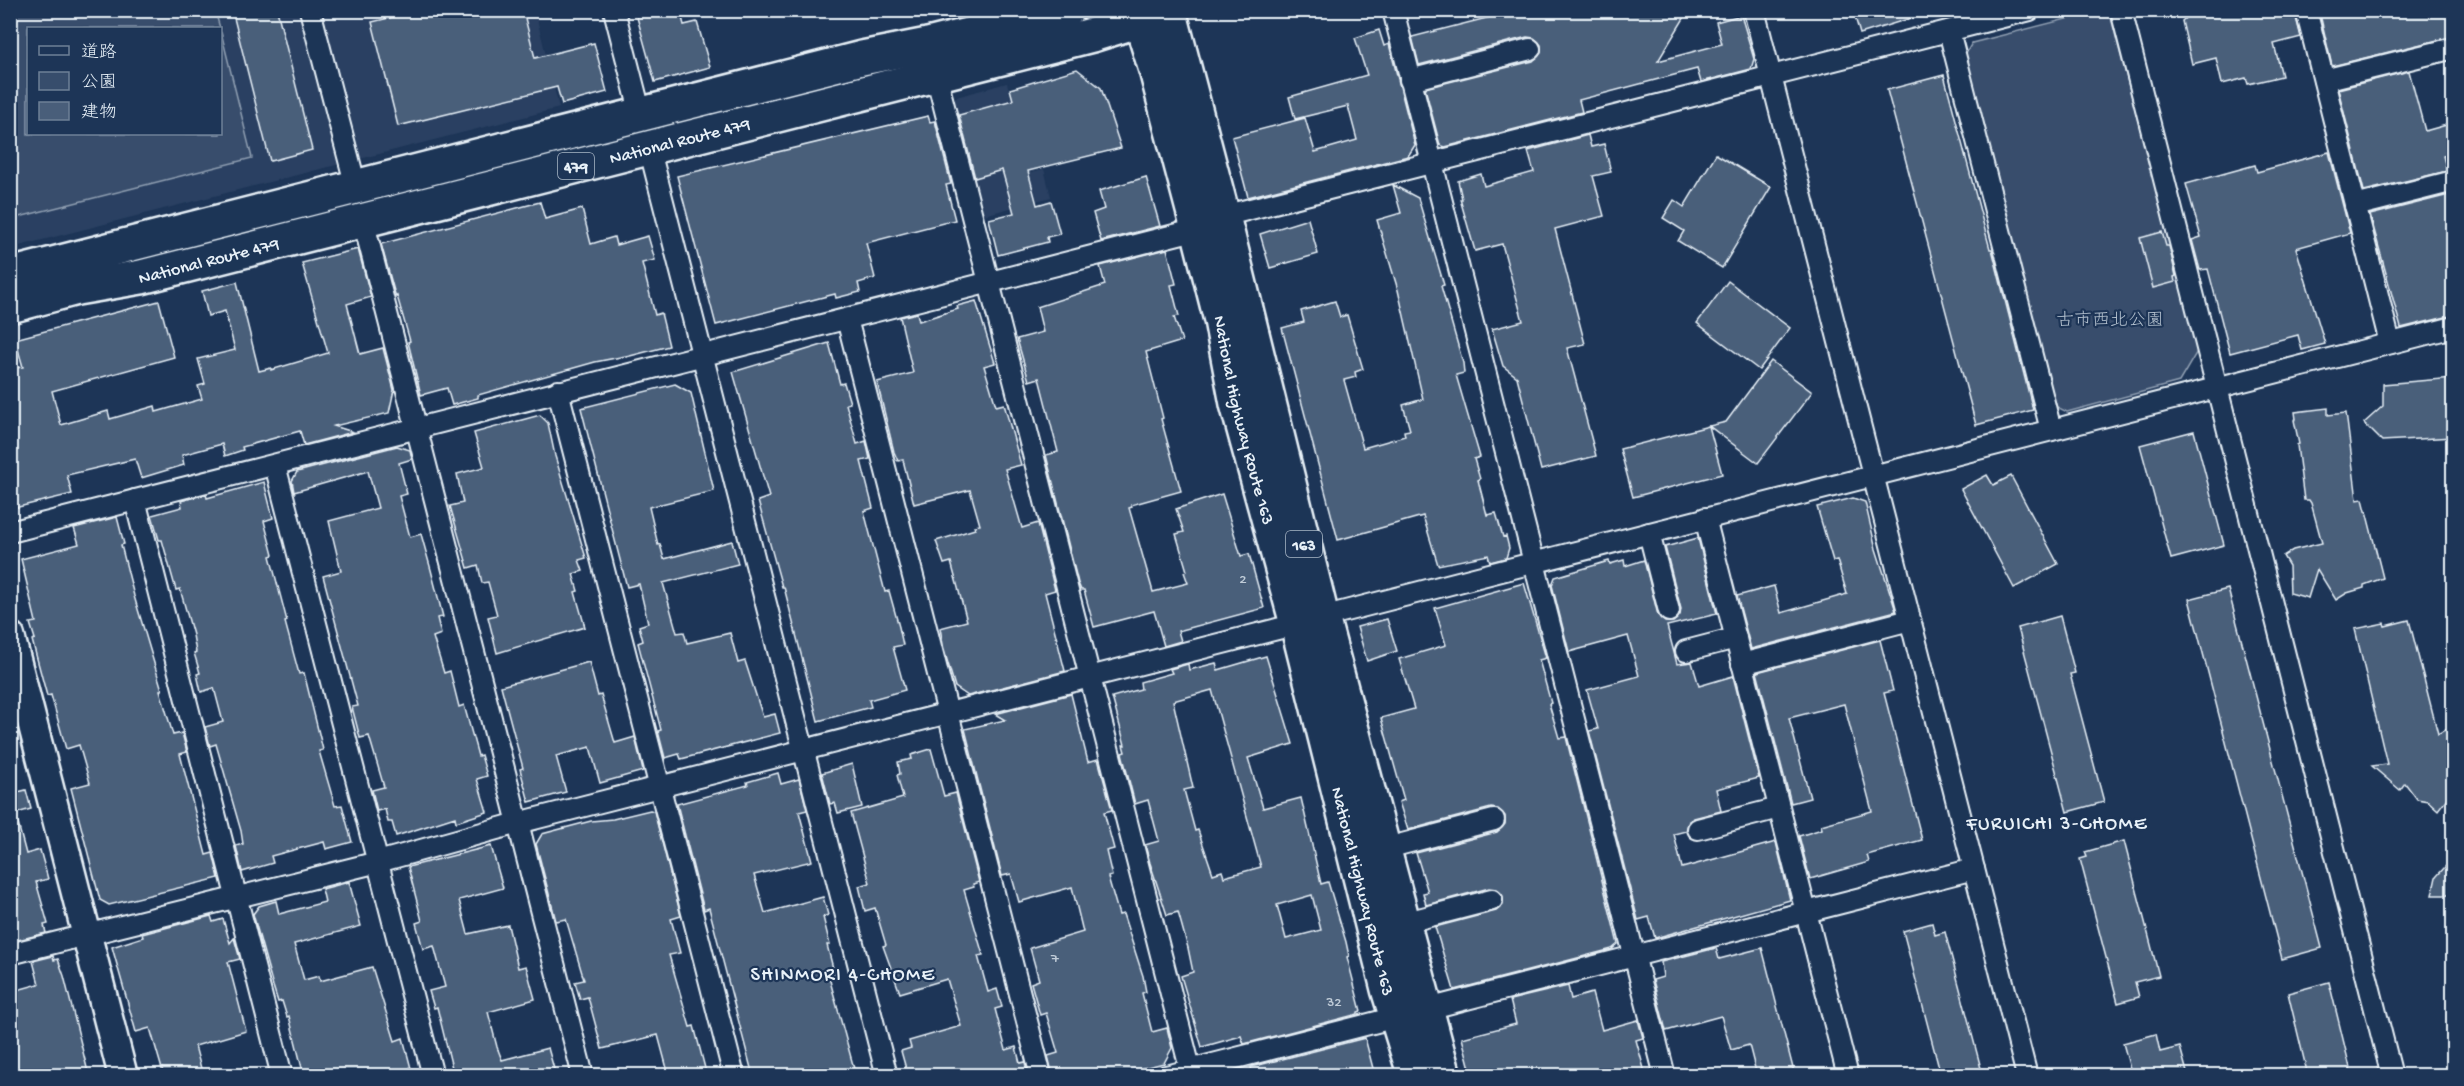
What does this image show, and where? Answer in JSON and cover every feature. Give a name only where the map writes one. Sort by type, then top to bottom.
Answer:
[{"type":"highway","name":"National Route 479","points":[[10,275],[862,58],[928,45],[1067,10]]},
{"type":"highway","name":"National Route 479","points":[[10,306],[77,288],[141,277],[936,75],[1157,13]]},
{"type":"highway","name":"National Highway Route 163","points":[[1157,13],[1156,69],[1211,223],[1221,320],[1237,404],[1310,620],[1383,849],[1444,1076]]},
{"type":"highway","name":"National Highway Route 163","points":[[1310,620],[1396,1018],[1407,1045],[1415,1076]]},
{"type":"street","points":[[310,10],[356,187]]},
{"type":"street","points":[[614,10],[641,115]]},
{"type":"street","points":[[1393,10],[1665,1076]]},
{"type":"street","points":[[1754,10],[2027,1076]]},
{"type":"street","points":[[10,532],[702,354],[847,319],[1432,164],[2030,10]]},
{"type":"street","points":[[2121,10],[2392,1076]]},
{"type":"street","points":[[2306,10],[2390,343]]},
{"type":"street","points":[[1949,31],[2051,430]]},
{"type":"street","points":[[2324,80],[2454,48]]},
{"type":"street","points":[[1410,80],[1530,49]]},
{"type":"street","points":[[936,75],[1191,1072]]},
{"type":"street","points":[[649,147],[887,1076]]},
{"type":"street","points":[[2355,206],[2454,182]]},
{"type":"street","points":[[363,220],[583,1076]]},
{"type":"street","points":[[847,319],[1041,1076]]},
{"type":"street","points":[[10,954],[378,862],[518,823],[2454,327]]},
{"type":"street","points":[[558,392],[734,1076]]},
{"type":"street","points":[[275,465],[433,1076]]},
{"type":"street","points":[[135,500],[282,1076]]},
{"type":"street","points":[[1705,518],[1848,1076]]},
{"type":"street","points":[[1650,533],[1669,611]]},
{"type":"street","points":[[1742,664],[1910,620]]},
{"type":"street","points":[[10,636],[123,1076]]},
{"type":"street","points":[[1686,651],[1736,638]]},
{"type":"street","points":[[1698,829],[1779,808]]},
{"type":"street","points":[[1383,849],[1494,820]]},
{"type":"street","points":[[1166,1076],[1191,1072],[1974,869]]},
{"type":"street","points":[[1403,923],[1492,900]]},
{"type":"shaded area","points":[[11,11],[535,11],[559,108],[11,248]]},
{"type":"shaded area","points":[[1007,83],[1031,172],[1044,169],[1051,197],[984,215],[953,98]]},
{"type":"green space","points":[[11,10],[215,11],[220,27],[27,27],[27,135],[222,135],[222,36],[252,158],[11,219]]},
{"type":"green space","name":"古市西北公園","points":[[2098,11],[2111,18],[2198,350],[2179,382],[2067,412],[2053,405],[1963,58],[1972,43]]},
{"type":"building","points":[[232,10],[277,10],[312,150],[270,161]]},
{"type":"building","points":[[392,10],[523,10],[535,58],[594,43],[607,92],[562,104],[557,87],[398,126],[372,22],[393,17]]},
{"type":"building","points":[[635,10],[680,10],[684,25],[697,22],[710,67],[655,82]]},
{"type":"building","points":[[1518,10],[1689,10],[1658,61],[1722,44],[1716,22],[1741,15],[1754,59],[1751,69],[1701,82],[1697,69],[1579,100],[1582,112],[1445,147],[1440,145],[1425,88],[1533,61],[1541,53],[1541,45],[1534,38],[1527,37],[1419,65],[1412,37]]},
{"type":"building","points":[[1853,10],[1921,10],[1921,15],[1860,34]]},
{"type":"building","points":[[2194,10],[2294,10],[2301,37],[2274,44],[2282,76],[2248,84],[2246,78],[2222,84],[2216,58],[2192,64],[2182,21]]},
{"type":"building","points":[[2319,10],[2454,10],[2454,36],[2332,66]]},
{"type":"building","points":[[1379,30],[1384,46],[1389,44],[1415,145],[1408,156],[1248,197],[1232,137],[1305,118],[1315,152],[1357,140],[1348,106],[1295,119],[1289,97],[1367,75],[1355,38]]},
{"type":"building","points":[[1077,69],[1101,88],[1121,148],[1028,171],[1037,205],[1051,201],[1060,234],[1047,237],[1048,242],[998,255],[989,219],[1014,213],[1002,170],[975,178],[959,115],[1013,100],[1010,89]]},
{"type":"building","points":[[2409,71],[2425,131],[2450,124],[2454,138],[2454,153],[2443,156],[2447,171],[2364,191],[2338,89]]},
{"type":"building","points":[[1944,75],[2033,410],[1976,425],[1887,90]]},
{"type":"building","points":[[928,116],[930,122],[935,121],[951,184],[946,185],[955,220],[866,243],[875,278],[858,283],[860,292],[836,298],[835,294],[716,325],[677,176]]},
{"type":"building","points":[[1588,135],[1591,147],[1604,144],[1611,172],[1593,176],[1604,216],[1555,229],[1585,344],[1567,348],[1596,456],[1541,470],[1517,377],[1503,366],[1492,329],[1523,321],[1502,244],[1475,251],[1460,199],[1462,199],[1458,181],[1481,174],[1484,186],[1534,172],[1528,151]]},
{"type":"building","points":[[2329,152],[2350,233],[2296,248],[2325,344],[2302,350],[2298,335],[2230,353],[2208,269],[2200,270],[2192,240],[2201,237],[2186,184],[2255,165],[2257,172]]},
{"type":"building","points":[[1716,154],[1771,187],[1722,268],[1678,241],[1684,231],[1663,218],[1674,200],[1684,207]]},
{"type":"building","points":[[1146,177],[1160,226],[1101,241],[1093,213],[1104,209],[1099,191]]},
{"type":"building","points":[[1393,185],[1418,198],[1444,285],[1441,286],[1463,363],[1464,373],[1456,375],[1480,457],[1474,459],[1480,479],[1478,480],[1487,515],[1496,513],[1503,537],[1506,536],[1509,548],[1506,558],[1490,562],[1488,555],[1438,565],[1423,516],[1338,540],[1282,328],[1304,322],[1301,311],[1335,301],[1340,317],[1347,315],[1363,369],[1355,372],[1356,377],[1344,380],[1363,448],[1405,436],[1404,431],[1410,430],[1403,405],[1423,399],[1398,290],[1377,220],[1401,213]]},
{"type":"building","points":[[2453,194],[2454,315],[2401,328],[2370,215]]},
{"type":"building","points":[[540,202],[545,219],[582,209],[591,244],[614,237],[616,245],[648,236],[655,260],[642,263],[655,315],[661,313],[669,346],[595,362],[478,395],[478,398],[452,405],[447,388],[421,395],[408,342],[410,341],[381,244]]},
{"type":"building","points":[[1308,219],[1318,254],[1270,268],[1260,234]]},
{"type":"building","points":[[2162,232],[2166,246],[2169,246],[2176,276],[2174,277],[2175,282],[2153,288],[2140,238]]},
{"type":"building","points":[[358,249],[371,297],[347,304],[360,354],[383,348],[394,390],[389,413],[334,426],[353,432],[304,445],[300,431],[242,447],[243,450],[225,456],[222,444],[182,455],[184,465],[141,478],[135,459],[67,475],[72,494],[10,509],[10,369],[23,367],[15,339],[159,301],[174,357],[52,391],[61,425],[108,411],[110,419],[155,406],[156,412],[202,399],[198,386],[205,384],[198,359],[235,350],[225,311],[208,316],[202,291],[237,282],[259,371],[271,368],[271,370],[328,353],[302,263]]},
{"type":"building","points":[[1167,249],[1176,284],[1171,285],[1179,316],[1174,317],[1182,341],[1146,352],[1163,418],[1161,419],[1181,491],[1131,505],[1132,507],[1129,508],[1153,592],[1188,583],[1184,572],[1187,571],[1176,534],[1184,532],[1176,509],[1222,494],[1241,556],[1249,554],[1264,608],[1178,631],[1181,641],[1164,646],[1154,611],[1094,627],[1084,590],[1081,590],[1078,583],[1046,455],[1058,452],[1039,378],[1029,381],[1017,339],[1043,332],[1037,307],[1105,285],[1100,266]]},
{"type":"building","points":[[1728,281],[1790,328],[1759,370],[1697,323]]},
{"type":"building","points":[[976,301],[995,363],[984,366],[996,406],[1004,404],[1021,465],[1005,469],[1022,528],[1038,523],[1055,590],[1045,593],[1065,671],[968,696],[955,687],[944,650],[940,628],[967,621],[951,562],[944,564],[936,541],[975,529],[974,526],[980,525],[970,490],[914,504],[903,460],[898,461],[894,452],[877,382],[913,373],[900,317],[917,313],[919,321]]},
{"type":"building","points":[[829,343],[840,384],[844,383],[850,403],[846,404],[857,444],[866,441],[870,459],[861,461],[873,508],[864,511],[885,592],[889,591],[899,627],[903,645],[893,647],[905,690],[869,700],[871,707],[818,721],[784,587],[782,587],[758,501],[769,497],[733,372]]},
{"type":"building","points":[[1771,361],[1812,392],[1758,463],[1709,426],[1726,422]]},
{"type":"building","points":[[2454,378],[2454,437],[2382,441],[2364,423],[2383,406],[2383,384]]},
{"type":"building","points":[[675,384],[691,393],[714,491],[649,507],[658,545],[660,544],[664,559],[732,541],[738,564],[663,583],[677,633],[684,632],[687,643],[730,633],[738,663],[745,661],[763,717],[775,714],[780,733],[681,759],[679,754],[665,758],[658,731],[661,730],[638,643],[643,641],[639,626],[648,623],[639,584],[627,587],[581,408]]},
{"type":"building","points":[[2328,408],[2328,415],[2346,413],[2357,500],[2363,499],[2383,578],[2336,600],[2317,569],[2308,598],[2290,593],[2289,566],[2283,556],[2293,550],[2322,543],[2311,503],[2309,500],[2304,500],[2297,445],[2299,444],[2294,420],[2296,419],[2295,412]]},
{"type":"building","points":[[540,415],[548,423],[555,456],[586,558],[579,560],[583,571],[573,574],[578,591],[575,592],[585,627],[497,653],[488,617],[497,615],[488,582],[482,583],[478,565],[468,568],[450,506],[463,503],[457,474],[484,467],[474,433]]},
{"type":"building","points":[[1709,426],[1722,474],[1633,497],[1620,449]]},
{"type":"building","points":[[2194,431],[2224,545],[2171,559],[2140,445]]},
{"type":"building","points":[[397,446],[410,450],[412,459],[399,463],[407,494],[399,496],[410,537],[421,534],[443,617],[437,618],[441,634],[433,637],[444,673],[450,671],[459,707],[464,705],[478,756],[481,755],[487,776],[477,779],[487,812],[456,822],[455,817],[396,836],[392,822],[388,822],[385,809],[377,811],[372,790],[384,787],[369,736],[360,738],[352,707],[358,706],[323,576],[341,571],[329,521],[378,508],[368,471],[294,492],[292,481],[297,472]]},
{"type":"building","points":[[1987,475],[1993,485],[2011,476],[2058,564],[2014,588],[1961,489]]},
{"type":"building","points":[[264,482],[273,518],[264,521],[273,555],[270,556],[287,621],[285,622],[299,674],[304,673],[323,750],[319,751],[335,806],[342,805],[352,842],[326,849],[324,842],[271,856],[273,863],[242,872],[236,846],[243,844],[241,831],[216,744],[210,746],[205,727],[223,722],[214,688],[201,692],[193,635],[180,589],[176,590],[162,540],[159,540],[152,515],[182,507],[181,501],[206,494],[207,498]]},
{"type":"building","points":[[1853,498],[1865,502],[1876,549],[1896,611],[1751,649],[1737,596],[1774,586],[1781,613],[1847,594],[1837,560],[1833,561],[1817,507]]},
{"type":"building","points":[[117,517],[124,544],[121,545],[134,596],[173,735],[182,733],[187,752],[180,754],[206,855],[213,853],[219,878],[109,905],[100,900],[71,788],[90,783],[79,745],[66,749],[51,695],[47,696],[32,640],[35,639],[30,623],[36,622],[21,559],[79,544],[74,528]]},
{"type":"building","points":[[1698,538],[1717,614],[1667,626],[1677,664],[1692,662],[1699,686],[1733,676],[1759,778],[1716,789],[1721,811],[1694,818],[1689,821],[1686,831],[1674,834],[1682,868],[1776,842],[1790,900],[1655,938],[1649,917],[1638,920],[1589,731],[1598,729],[1587,690],[1639,676],[1628,636],[1569,652],[1552,585],[1555,577],[1609,561],[1610,564],[1624,560],[1625,566],[1644,560],[1658,615],[1665,622],[1673,622],[1680,615],[1681,609],[1665,547]]},
{"type":"building","points":[[1524,583],[1546,658],[1539,660],[1551,703],[1549,704],[1559,738],[1566,737],[1618,944],[1612,949],[1454,990],[1435,927],[1496,911],[1503,904],[1503,896],[1496,889],[1489,888],[1426,905],[1423,893],[1428,892],[1416,853],[1497,832],[1505,824],[1505,816],[1498,809],[1491,808],[1408,830],[1399,802],[1404,800],[1381,718],[1414,709],[1399,659],[1446,645],[1435,608]]},
{"type":"building","points":[[2228,589],[2322,948],[2282,959],[2189,599]]},
{"type":"building","points":[[2060,616],[2075,673],[2070,674],[2104,802],[2067,812],[2018,628]]},
{"type":"building","points":[[1387,619],[1397,651],[1367,661],[1357,627]]},
{"type":"building","points":[[2409,620],[2438,734],[2446,729],[2454,739],[2454,789],[2438,810],[2428,801],[2417,799],[2405,783],[2400,790],[2372,766],[2387,764],[2355,629],[2384,623],[2385,626]]},
{"type":"building","points":[[1880,640],[1893,691],[1884,693],[1922,840],[1867,855],[1869,862],[1810,879],[1799,836],[1822,829],[1821,825],[1872,811],[1844,704],[1789,718],[1810,798],[1791,803],[1757,672]]},
{"type":"building","points":[[1266,656],[1293,744],[1248,758],[1263,808],[1301,798],[1321,884],[1328,882],[1346,942],[1349,956],[1347,957],[1361,1011],[1358,1014],[1244,1044],[1241,1036],[1202,1047],[1181,976],[1193,972],[1188,948],[1178,912],[1167,915],[1150,863],[1145,845],[1159,841],[1148,800],[1135,804],[1122,753],[1125,752],[1123,745],[1125,745],[1112,697],[1141,689],[1140,682],[1172,673],[1170,669],[1188,664],[1189,670],[1216,663],[1218,670]],"holes":[[[1212,690],[1261,867],[1224,877],[1222,871],[1213,874],[1198,830],[1195,831],[1184,790],[1193,788],[1173,701]],[[1312,895],[1321,930],[1286,939],[1277,905]]]},
{"type":"building","points":[[589,662],[598,696],[601,695],[615,743],[635,737],[643,771],[600,783],[590,747],[556,756],[566,792],[529,802],[520,769],[523,768],[501,686]]},
{"type":"building","points":[[1071,694],[1088,762],[1098,759],[1112,810],[1104,812],[1114,849],[1106,851],[1112,876],[1108,877],[1119,915],[1123,914],[1143,976],[1146,992],[1142,993],[1152,1032],[1167,1028],[1172,1048],[1164,1063],[1110,1076],[1053,1076],[1048,1056],[1058,1053],[1046,1013],[1040,1015],[1031,983],[1039,980],[1030,948],[1083,932],[1072,887],[1019,902],[1011,874],[1002,876],[965,729],[1005,720],[995,714]]},
{"type":"building","points":[[931,749],[944,796],[956,793],[979,882],[973,884],[974,887],[964,890],[983,955],[978,956],[988,992],[997,989],[1002,1007],[995,1009],[1006,1050],[1016,1047],[1020,1063],[1025,1062],[1028,1076],[908,1076],[901,1051],[911,1048],[909,1041],[961,1026],[947,979],[900,993],[883,946],[886,945],[875,908],[865,911],[859,886],[870,883],[851,813],[903,798],[897,775],[900,774],[898,762],[912,759],[911,755]]},
{"type":"building","points":[[852,764],[862,807],[838,813],[835,803],[830,804],[822,773]]},
{"type":"building","points":[[778,773],[781,784],[799,779],[807,810],[799,812],[812,861],[754,875],[765,913],[823,897],[828,915],[823,917],[830,945],[827,945],[835,976],[829,977],[856,1076],[753,1076],[709,908],[704,910],[677,804],[748,785],[747,782]]},
{"type":"building","points":[[26,790],[31,809],[10,815],[10,794]]},
{"type":"building","points":[[654,811],[681,916],[671,919],[680,953],[669,955],[690,1027],[694,1026],[707,1076],[669,1076],[658,1035],[602,1049],[588,997],[580,999],[575,982],[584,980],[566,919],[556,921],[536,844],[542,834],[591,821],[613,819]]},
{"type":"building","points":[[17,820],[26,854],[40,850],[48,879],[36,882],[48,924],[44,925],[46,933],[10,942],[10,821]]},
{"type":"building","points":[[2124,841],[2159,976],[2135,982],[2139,997],[2118,1003],[2080,859],[2087,857],[2085,852]]},
{"type":"building","points":[[491,846],[503,888],[459,900],[468,934],[508,925],[518,968],[526,966],[535,999],[488,1012],[497,1047],[502,1060],[548,1048],[556,1076],[454,1076],[437,1007],[434,1008],[429,991],[445,987],[434,946],[423,949],[416,923],[422,921],[408,867]]},
{"type":"building","points":[[2454,857],[2454,895],[2432,895],[2436,877]]},
{"type":"building","points":[[349,882],[361,926],[294,944],[304,980],[319,976],[320,981],[372,967],[395,1041],[403,1038],[413,1076],[304,1076],[289,1016],[287,1017],[282,1001],[278,1002],[253,914],[259,906],[276,901],[279,914],[325,902],[322,889]]},
{"type":"building","points":[[211,916],[213,922],[223,919],[230,943],[234,938],[240,959],[228,962],[246,1031],[195,1046],[203,1076],[164,1076],[150,1028],[136,1032],[112,947],[143,937],[142,934]]},
{"type":"building","points":[[1932,923],[1935,935],[1945,932],[1983,1076],[1941,1076],[1903,931]]},
{"type":"building","points":[[1716,948],[1719,959],[1762,948],[1795,1076],[1757,1076],[1749,1045],[1731,1050],[1721,1016],[1666,1031],[1653,980],[1663,977],[1661,962]]},
{"type":"building","points":[[53,956],[54,960],[58,959],[64,976],[89,1076],[10,1076],[10,992],[39,984],[33,961]]},
{"type":"building","points":[[2329,982],[2352,1076],[2308,1076],[2288,993]]},
{"type":"building","points":[[1568,986],[1571,999],[1592,993],[1602,1030],[1638,1020],[1643,1038],[1636,1040],[1646,1076],[1472,1076],[1462,1038],[1516,1024],[1510,1000]]},
{"type":"building","points":[[2156,1034],[2160,1052],[2180,1047],[2188,1076],[2132,1076],[2123,1043]]},
{"type":"building","points":[[1365,1038],[1375,1076],[1253,1076],[1251,1067]]},
{"type":"district","name":"FURUICHI 3-CHOME","points":[[2057,822]]},
{"type":"district","name":"SHINMORI 4-CHOME","points":[[843,973]]}]
